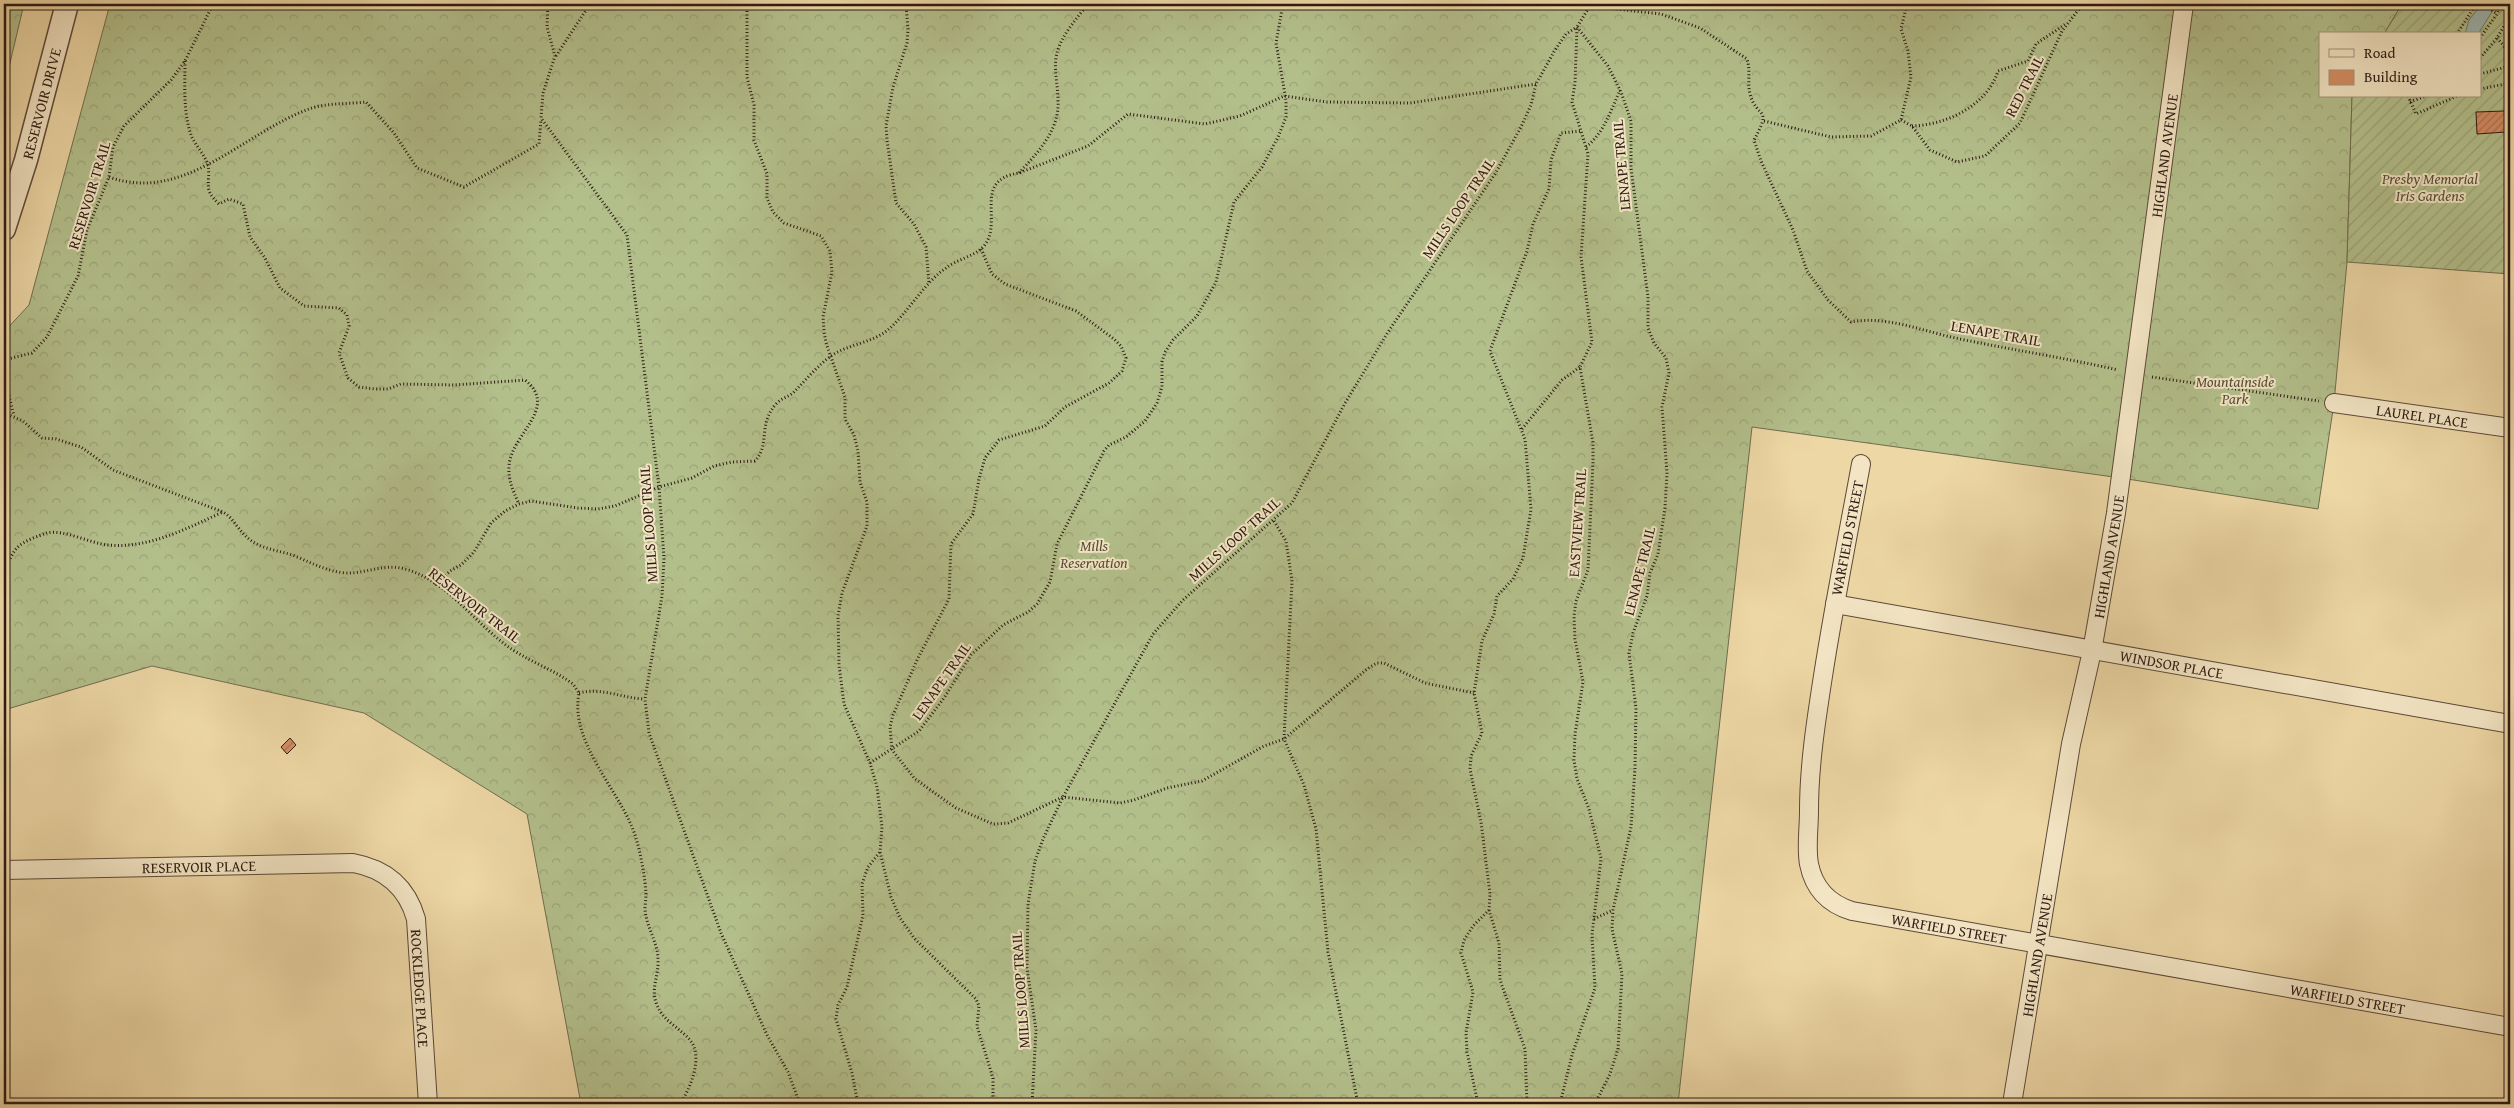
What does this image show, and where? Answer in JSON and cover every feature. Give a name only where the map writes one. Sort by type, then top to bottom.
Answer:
[{"type":"street","name":"RESERVOIR DRIVE","points":[[4,229],[26,160],[67,4]]},
{"type":"street","name":"HIGHLAND AVENUE","points":[[2012,1104],[2071,744],[2092,650],[2116,513],[2184,4]]},
{"type":"street","name":"LAUREL PLACE","points":[[2334,403],[2510,428]]},
{"type":"street","name":"WARFIELD STREET","points":[[1862,464],[1835,604],[1815,728],[1809,788],[1809,863],[1814,881],[1826,899],[1838,907],[2510,1027]]},
{"type":"street","name":"WINDSOR PLACE","points":[[1835,604],[2510,724]]},
{"type":"street","name":"RESERVOIR PLACE","points":[[4,870],[353,864],[367,866],[392,878]]},
{"type":"street","name":"ROCKLEDGE PLACE","points":[[392,878],[408,896],[416,919],[428,1104]]},
{"type":"path","name":"RESERVOIR TRAIL","points":[[4,360],[32,353],[47,337],[78,276],[87,230],[109,177],[113,147],[124,126],[171,80],[185,61],[213,4]]},
{"type":"path","points":[[548,4],[547,27],[555,56]]},
{"type":"path","points":[[109,177],[130,183],[153,184],[188,175],[272,126],[310,108],[366,102],[394,133],[417,168],[464,187],[539,144],[543,93],[555,56],[590,4]]},
{"type":"path","points":[[747,4],[747,77],[754,105],[754,140],[767,174],[767,198],[773,212],[784,223],[821,236],[830,251],[832,272],[823,317],[826,343],[845,397],[846,419],[854,435],[858,451],[860,482],[867,502],[868,516],[864,536],[842,592],[838,616],[839,665],[844,704],[870,763],[881,804],[880,852],[891,897],[903,923],[914,938],[976,999],[979,1006],[976,1026],[993,1078],[993,1104]]},
{"type":"path","points":[[906,4],[907,43],[893,87],[886,126],[887,140],[896,203],[914,224],[926,247],[929,284]]},
{"type":"path","points":[[1019,174],[1039,151],[1056,121],[1058,99],[1055,66],[1057,52],[1088,4]]},
{"type":"path","name":"LENAPE TRAIL","points":[[870,763],[910,739],[926,724],[970,654],[1003,625],[1028,612],[1044,594],[1050,582],[1057,544],[1097,464],[1109,445],[1126,437],[1152,413],[1161,395],[1162,362],[1165,352],[1197,316],[1216,282],[1234,202],[1262,167],[1286,117],[1276,44],[1283,4]]},
{"type":"path","points":[[1522,429],[1562,380],[1580,367],[1592,342],[1581,257],[1588,154],[1572,102],[1575,83],[1577,27],[1589,5],[1661,14],[1700,28],[1747,59],[1751,71],[1750,96],[1763,114],[1764,122],[1831,138],[1871,136],[1902,120],[1911,78],[1908,51],[1901,29],[1907,4]]},
{"type":"path","name":"RED TRAIL","points":[[1902,120],[1912,126],[1930,150],[1956,162],[1985,156],[2020,123],[2062,31],[2083,4]]},
{"type":"path","points":[[2458,32],[2476,4]]},
{"type":"path","points":[[2483,4],[2497,14]]},
{"type":"path","points":[[2482,35],[2497,14],[2501,4]]},
{"type":"path","points":[[2482,56],[2497,38],[2510,16]]},
{"type":"path","name":"RED TRAIL","points":[[1912,126],[1940,122],[1972,105],[1989,90],[1998,71],[2028,61],[2036,44],[2072,19]]},
{"type":"path","name":"LENAPE TRAIL","points":[[1577,27],[1598,51],[1620,90],[1633,128],[1631,168],[1648,297],[1648,328],[1654,343],[1666,358],[1669,373],[1662,407],[1667,473],[1664,516],[1658,554],[1650,573],[1647,596],[1630,644],[1630,668],[1636,708],[1635,768],[1631,827],[1613,910],[1613,939],[1622,974],[1618,1049],[1610,1074],[1595,1104]]},
{"type":"path","name":"MILLS LOOP TRAIL","points":[[1032,1104],[1036,1030],[1027,968],[1028,904],[1035,861],[1043,839],[1063,798],[1153,634],[1189,594],[1274,521],[1292,503],[1344,405],[1400,311],[1440,257],[1495,174],[1521,127],[1531,105],[1536,84],[1566,34],[1577,27]]},
{"type":"path","points":[[2497,38],[2510,53]]},
{"type":"path","points":[[2506,49],[2510,43]]},
{"type":"path","points":[[185,61],[187,117],[192,136],[208,165],[207,183],[210,195],[219,204],[229,199],[243,204],[250,237],[265,258],[280,288],[304,306],[339,308],[347,315],[349,326],[339,353],[348,378],[359,387],[375,390],[388,389],[401,384],[454,385],[525,380],[535,388],[539,401],[535,415],[515,446],[509,465],[510,484],[519,504]]},
{"type":"path","points":[[2482,73],[2510,66]]},
{"type":"path","points":[[2482,89],[2510,82]]},
{"type":"path","points":[[436,585],[474,552],[491,523],[505,511],[519,504],[531,501],[598,509],[615,506],[659,487],[692,478],[723,464],[755,461],[761,454],[765,422],[770,411],[779,401],[792,394],[807,377],[832,356],[888,330],[918,300],[929,284],[945,268],[981,249],[991,236],[990,197],[1000,182],[1008,175],[1019,174],[1088,146],[1128,114],[1205,124],[1240,116],[1284,96],[1327,102],[1410,103],[1536,84]]},
{"type":"path","points":[[1586,146],[1592,142],[1602,126],[1620,90]]},
{"type":"path","points":[[2409,98],[2416,114],[2452,98]]},
{"type":"path","points":[[2410,102],[2421,98]]},
{"type":"path","name":"MILLS LOOP TRAIL","points":[[541,118],[627,235],[659,487],[664,558],[663,581],[645,699],[649,733],[721,933],[767,1035],[788,1072],[800,1104]]},
{"type":"path","name":"LENAPE TRAIL","points":[[1764,122],[1754,140],[1761,161],[1793,230],[1807,270],[1828,300],[1851,322],[1866,319],[1896,324],[1960,339],[2060,357],[2136,374],[2334,403]]},
{"type":"path","points":[[1528,1104],[1524,1049],[1500,980],[1499,943],[1489,910],[1490,894],[1481,822],[1470,769],[1471,756],[1482,734],[1474,693],[1482,641],[1494,614],[1497,596],[1513,579],[1523,558],[1531,509],[1526,468],[1526,446],[1522,429],[1504,393],[1490,351],[1528,251],[1533,224],[1548,189],[1551,160],[1561,133],[1581,130]]},
{"type":"path","points":[[981,249],[992,274],[1005,284],[1076,311],[1114,339],[1121,346],[1126,358],[1122,371],[1102,388],[1065,407],[1045,426],[999,440],[990,450],[981,468],[973,514],[951,544],[950,599],[917,660],[893,715],[890,727],[892,750],[915,779],[956,808],[993,824],[1008,823],[1063,798],[1120,803],[1167,788],[1202,781],[1264,746],[1284,739],[1367,668],[1377,663],[1384,663],[1425,682],[1474,693]]},
{"type":"path","name":"EASTVIEW TRAIL","points":[[1560,1104],[1574,1047],[1596,988],[1592,945],[1600,850],[1589,810],[1577,779],[1574,760],[1575,734],[1583,682],[1575,639],[1574,616],[1576,601],[1588,570],[1593,462],[1593,443],[1580,367]]},
{"type":"path","points":[[4,375],[14,416]]},
{"type":"path","name":"RESERVOIR TRAIL","points":[[4,413],[14,416],[42,438],[56,438],[81,447],[113,470],[204,503],[223,512],[228,515],[240,532],[251,541],[268,549],[294,555],[314,566],[346,573],[362,573],[376,568],[403,568],[436,585],[513,650],[562,676],[573,684],[579,693]]},
{"type":"path","points":[[4,567],[16,549],[34,538],[49,533],[62,534],[90,543],[125,546],[166,538],[223,512]]},
{"type":"path","points":[[1274,521],[1286,541],[1292,581],[1284,739],[1304,785],[1316,829],[1331,971],[1358,1104]]},
{"type":"path","points":[[645,699],[618,697],[591,689],[579,693],[577,707],[596,762],[636,838],[646,894],[645,910],[657,945],[659,963],[654,992],[657,1005],[669,1022],[691,1042],[696,1054],[688,1092],[680,1104]]},
{"type":"path","points":[[858,1104],[852,1073],[836,1019],[838,1005],[847,987],[863,915],[862,884],[868,867],[880,852]]},
{"type":"path","points":[[1478,1104],[1467,1052],[1466,1033],[1473,1003],[1473,992],[1461,953],[1464,940],[1489,910]]},
{"type":"path","points":[[1593,919],[1613,910]]},
{"type":"green space","points":[[4,4],[24,4],[4,88]]},
{"type":"green space","name":"Mills Reservation","points":[[110,4],[2402,4],[2385,32],[2319,32],[2319,98],[2352,98],[2347,262],[2334,403],[2318,509],[2121,478],[1752,427],[1678,1104],[581,1104],[527,814],[364,713],[152,666],[4,710],[4,332],[29,305]]},
{"type":"green space","name":"Presby Memorial Iris Gardens","points":[[2402,4],[2510,4],[2510,274],[2347,262],[2352,98],[2482,98],[2482,32],[2385,32]]},
{"type":"water","points":[[2482,4],[2497,4],[2479,32],[2466,32],[2469,20]]},
{"type":"building","points":[[2505,111],[2506,132],[2477,134],[2476,112]]},
{"type":"building","points":[[290,738],[296,745],[287,754],[281,747]]},
{"type":"park label","name":"Mountainside Park","points":[[2235,390]]}]
